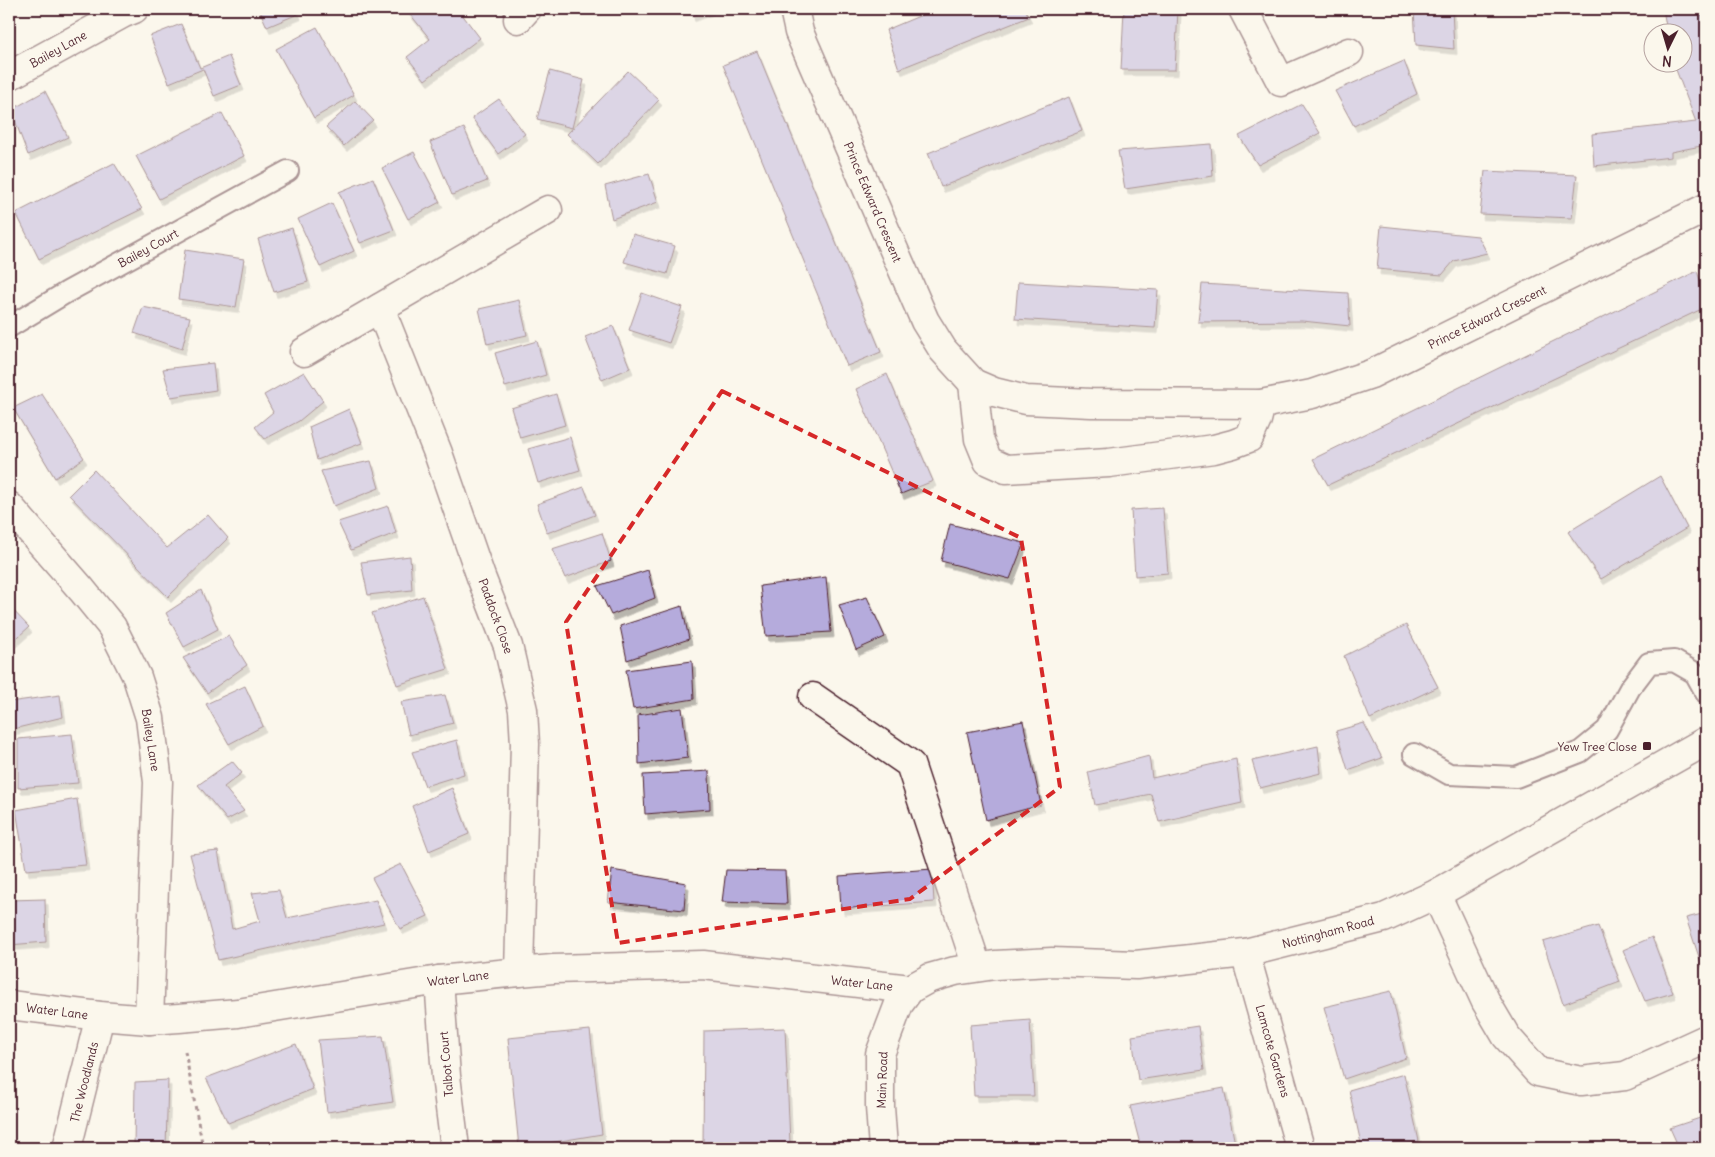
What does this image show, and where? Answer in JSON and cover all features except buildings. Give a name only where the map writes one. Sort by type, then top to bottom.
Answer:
[{"type":"street","name":"Bailey Lane","points":[[9,76],[124,12],[134,9]]},
{"type":"street","name":"Prince Edward Crescent","points":[[794,9],[800,32],[925,321],[943,350],[973,383],[994,392],[1026,400],[1091,403],[1261,404],[1312,394],[1371,374],[1706,208]]},
{"type":"street","points":[[1242,9],[1280,82],[1350,52]]},
{"type":"street","points":[[304,352],[548,210]]},
{"type":"street","name":"Paddock Close","points":[[380,308],[438,453],[481,577],[508,646],[523,710],[525,744],[519,972]]},
{"type":"street","points":[[973,383],[979,438],[988,461],[1006,469],[1109,463],[1214,449],[1249,438],[1257,420],[1261,404]]},
{"type":"street","name":"Bailey Lane","points":[[9,506],[112,626],[137,677],[150,718],[158,782],[149,1020]]},
{"type":"street","points":[[813,697],[910,764],[978,967]]},
{"type":"street","name":"Nottingham Road","points":[[910,988],[930,978],[955,971],[995,965],[1052,962],[1136,965],[1246,953],[1331,933],[1384,918],[1436,894],[1706,740]]},
{"type":"street","points":[[1436,894],[1486,1002],[1506,1036],[1538,1072],[1582,1081],[1625,1076],[1706,1039]]},
{"type":"street","name":"Lamcote Gardens","points":[[1246,953],[1300,1148]]},
{"type":"street","name":"Water Lane","points":[[9,1005],[149,1020],[238,1014],[439,980],[519,972],[553,969],[703,965],[910,988]]},
{"type":"street","name":"Talbot Court","points":[[439,980],[446,1076],[455,1148]]},
{"type":"street","name":"Main Road","points":[[883,1148],[880,1107],[880,1054],[899,1004],[910,988]]},
{"type":"street","name":"The Woodlands","points":[[67,1148],[100,1016]]},
{"type":"lane","name":"Bailey Court","points":[[9,327],[75,288],[288,171]]},
{"type":"lane","points":[[1414,754],[1449,774],[1516,777],[1580,752],[1607,730],[1630,688],[1649,663],[1674,661],[1695,673],[1706,694]]},
{"type":"path","points":[[179,1018],[204,1148]]},
{"type":"highlighted area","points":[[722,391],[1021,538],[1060,787],[910,899],[618,943],[566,622]]},
{"type":"place","name":"Yew Tree Close","points":[[1647,746]]}]
